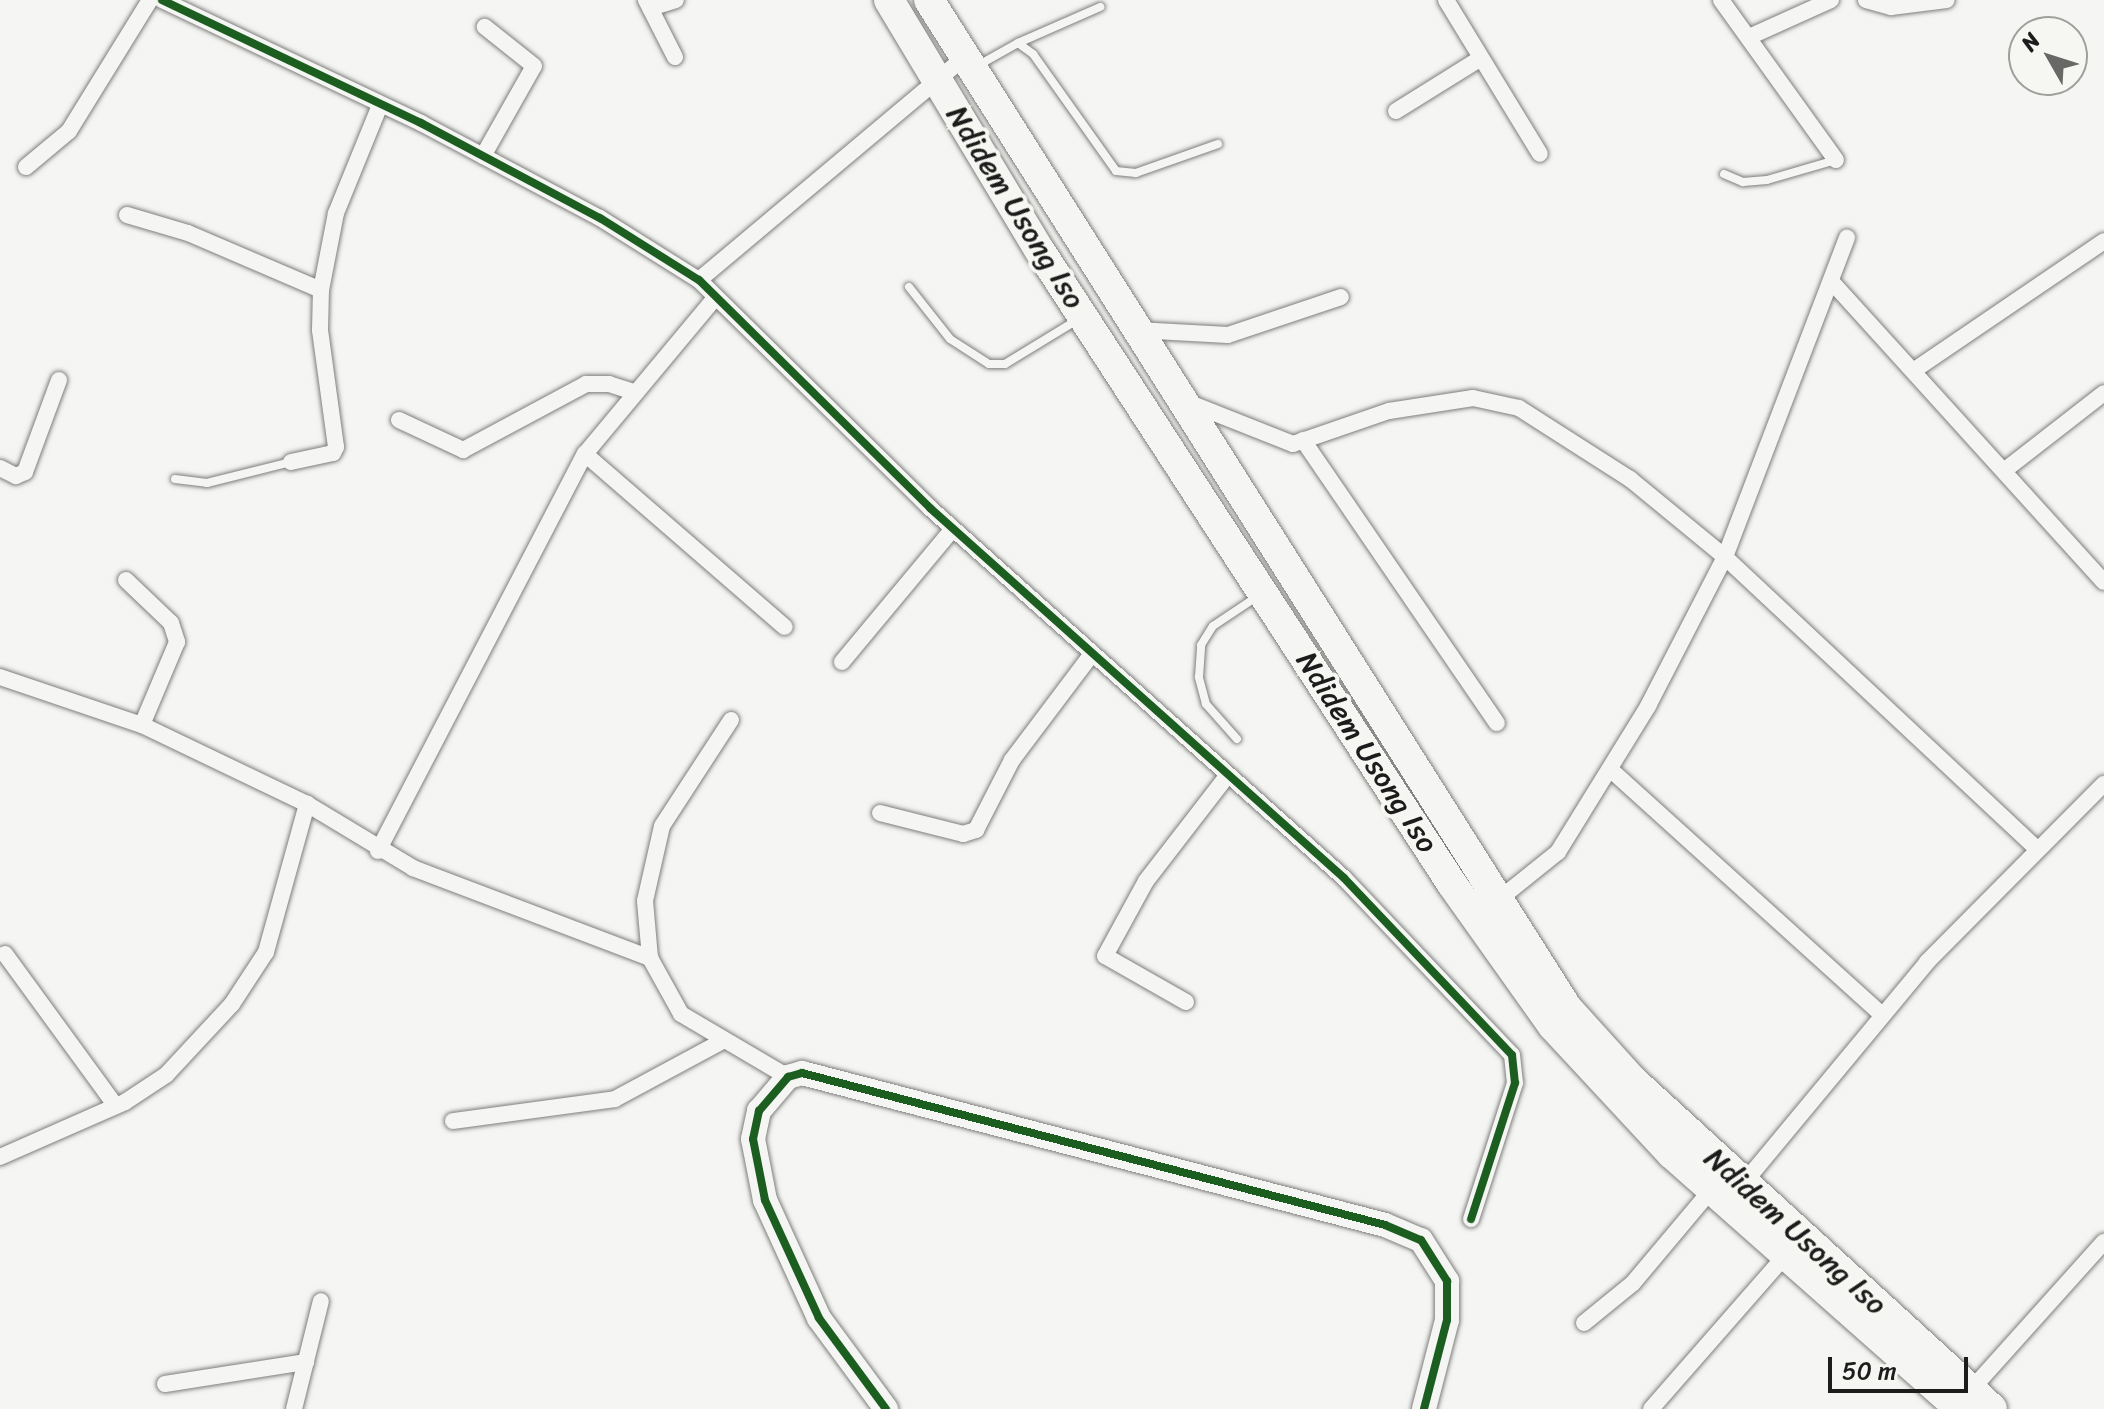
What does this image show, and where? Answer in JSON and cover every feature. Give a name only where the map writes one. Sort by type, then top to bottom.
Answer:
[{"type":"highway","name":"Ndidem Usong Iso","points":[[889,0],[1085,315],[1452,884],[1553,1026],[1624,1108],[1712,1189],[1786,1255],[1974,1403]]},
{"type":"highway","name":"Ndidem Usong Iso","points":[[929,0],[1497,901],[1591,1038],[1974,1403]]},
{"type":"street","points":[[26,167],[69,131],[150,0]]},
{"type":"street","points":[[162,0],[184,4],[483,156],[600,218],[699,280],[953,529],[1344,878],[1512,1055],[1515,1083],[1471,1219]]},
{"type":"street","points":[[675,57],[648,4],[676,0]]},
{"type":"street","points":[[1446,0],[1540,154]]},
{"type":"street","points":[[1721,0],[1836,160]]},
{"type":"street","points":[[1749,37],[1831,0]]},
{"type":"street","points":[[1866,0],[1891,7],[1947,0]]},
{"type":"street","points":[[483,156],[534,66],[485,27]]},
{"type":"street","points":[[1396,111],[1481,58]]},
{"type":"street","points":[[699,280],[935,77],[969,63]]},
{"type":"street","points":[[291,462],[333,453],[336,447],[320,330],[321,290],[336,213],[380,105]]},
{"type":"street","points":[[127,215],[188,233],[321,290]]},
{"type":"street","points":[[1497,901],[1549,862],[1611,770],[1725,557],[1847,238]]},
{"type":"street","points":[[1913,371],[2104,241]]},
{"type":"street","points":[[1831,281],[2104,582]]},
{"type":"street","points":[[378,851],[585,454],[716,297]]},
{"type":"street","points":[[1137,330],[1228,335],[1341,297]]},
{"type":"street","points":[[0,468],[16,476],[25,472],[59,380]]},
{"type":"street","points":[[399,420],[463,450],[586,384],[636,393]]},
{"type":"street","points":[[2005,470],[2104,393]]},
{"type":"street","points":[[1181,400],[1283,442],[1303,440],[1389,411],[1473,398],[1498,401],[1630,479],[1725,557],[2037,849]]},
{"type":"street","points":[[1303,440],[1497,723]]},
{"type":"street","points":[[585,454],[785,627]]},
{"type":"street","points":[[842,662],[953,529]]},
{"type":"street","points":[[126,580],[171,623],[177,642],[142,725]]},
{"type":"street","points":[[880,813],[963,834],[976,830],[1012,760],[1092,654]]},
{"type":"street","points":[[0,677],[142,725],[307,804],[378,851],[650,958]]},
{"type":"street","points":[[731,720],[662,826],[645,901],[650,958],[681,1014],[721,1042],[788,1077]]},
{"type":"street","points":[[1611,770],[1881,1014]]},
{"type":"street","points":[[1186,1002],[1105,956],[1146,881],[1228,775]]},
{"type":"street","points":[[1743,1184],[1881,1014],[2037,849],[2104,784]]},
{"type":"street","points":[[0,1157],[116,1106],[166,1075],[232,1004],[266,952],[307,804]]},
{"type":"street","points":[[5,954],[116,1106]]},
{"type":"street","points":[[453,1121],[615,1099],[721,1042]]},
{"type":"street","points":[[886,1409],[819,1318],[765,1200],[753,1139],[759,1111],[788,1077],[802,1073],[1385,1225],[1421,1240],[1447,1281],[1447,1320],[1424,1409]]},
{"type":"street","points":[[1584,1323],[1633,1283],[1712,1189]]},
{"type":"street","points":[[1974,1403],[2104,1242]]},
{"type":"street","points":[[1651,1409],[1786,1255]]},
{"type":"street","points":[[294,1409],[321,1301]]},
{"type":"street","points":[[165,1384],[306,1362]]},
{"type":"lane","points":[[969,63],[1100,7]]},
{"type":"lane","points":[[1018,43],[1033,54],[1116,171],[1136,173],[1218,144]]},
{"type":"lane","points":[[1724,174],[1743,182],[1767,180],[1836,160]]},
{"type":"lane","points":[[909,287],[950,339],[989,364],[1005,364],[1085,315]]},
{"type":"lane","points":[[175,479],[207,483],[291,462]]},
{"type":"lane","points":[[1237,739],[1206,704],[1199,677],[1201,645],[1213,626],[1264,592]]},
{"type":"cycle path","points":[[162,0],[421,123],[600,218],[699,280],[930,508],[1344,878],[1512,1055],[1515,1083],[1471,1219]]},
{"type":"cycle path","points":[[886,1409],[819,1318],[765,1200],[753,1139],[759,1111],[788,1077],[802,1073],[1385,1225],[1421,1240],[1447,1281],[1447,1320],[1424,1409]]}]
